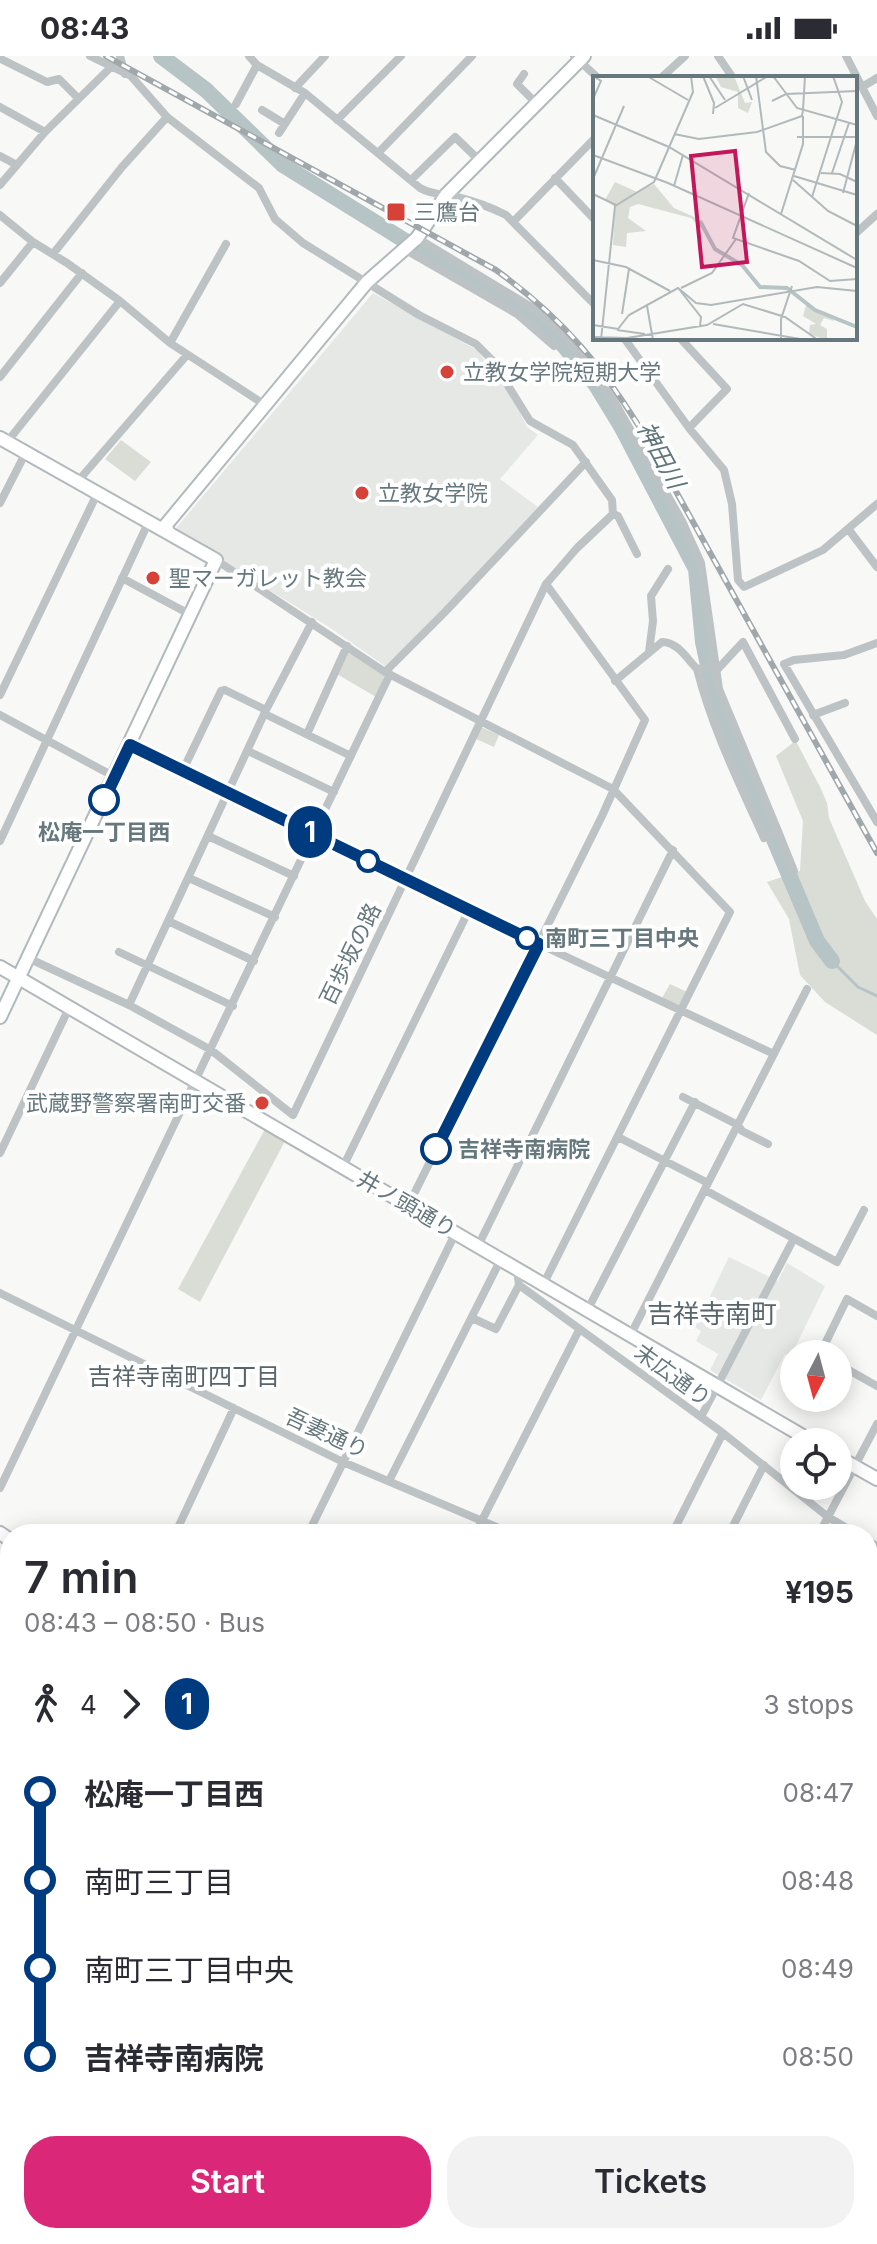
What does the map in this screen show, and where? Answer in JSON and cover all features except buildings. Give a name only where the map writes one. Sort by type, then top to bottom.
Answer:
[{"type":"street","points":[[90,56],[131,76],[167,117],[259,188],[282,226],[419,315],[476,344],[492,360],[530,421],[573,445],[612,500],[613,514],[618,516],[637,554]]},
{"type":"street","points":[[120,56],[125,74]]},
{"type":"street","points":[[249,56],[257,65],[305,93],[425,191],[487,206],[514,221],[593,303]]},
{"type":"street","points":[[295,88],[325,56]]},
{"type":"street","points":[[337,120],[401,56]]},
{"type":"street","points":[[379,152],[472,56]]},
{"type":"street","points":[[663,76],[685,56]]},
{"type":"street","points":[[718,56],[732,76]]},
{"type":"street","points":[[846,56],[856,76]]},
{"type":"street","points":[[169,533],[165,526],[267,401],[367,282],[417,238],[446,195],[579,57],[596,76]]},
{"type":"street","points":[[2,58],[47,82],[59,79],[78,98]]},
{"type":"street","points":[[236,104],[257,65]]},
{"type":"street","points":[[0,185],[45,132],[111,67]]},
{"type":"street","points":[[524,74],[517,84],[537,104]]},
{"type":"street","points":[[857,77],[877,116]]},
{"type":"street","points":[[862,87],[877,78]]},
{"type":"street","points":[[279,133],[305,93]]},
{"type":"street","points":[[0,107],[45,132]]},
{"type":"street","points":[[262,110],[285,124]]},
{"type":"street","points":[[53,254],[122,167],[167,117]]},
{"type":"street","points":[[411,180],[455,137],[480,161]]},
{"type":"street","points":[[514,221],[593,140]]},
{"type":"street","points":[[0,156],[17,165]]},
{"type":"street","points":[[555,178],[593,218]]},
{"type":"street","points":[[857,232],[877,214]]},
{"type":"street","points":[[0,215],[33,242],[120,301],[187,355],[262,403],[267,401]]},
{"type":"street","points":[[417,238],[538,311],[565,336],[613,399],[682,521],[701,563],[719,689],[774,833],[794,871]]},
{"type":"street","points":[[0,283],[33,242]]},
{"type":"street","points":[[170,343],[226,244]]},
{"type":"street","points":[[404,249],[517,314],[554,346]]},
{"type":"street","points":[[0,377],[82,273]]},
{"type":"street","points":[[120,301],[4,440],[216,560],[388,673],[613,789],[730,912],[543,1285]]},
{"type":"street","points":[[625,340],[689,428],[724,470],[738,580],[744,587],[823,550],[877,504]]},
{"type":"street","points":[[682,340],[727,389],[689,428]]},
{"type":"street","points":[[78,481],[187,355]]},
{"type":"street","points":[[0,503],[26,452]]},
{"type":"street","points":[[0,1488],[233,1006],[388,673],[586,462]]},
{"type":"street","points":[[0,695],[96,496],[95,491]]},
{"type":"street","name":"百歩坂の路","points":[[211,1050],[293,1115],[546,584],[577,548],[613,514]]},
{"type":"street","points":[[0,841],[149,521]]},
{"type":"street","points":[[849,530],[877,567]]},
{"type":"street","points":[[0,1017],[216,560]]},
{"type":"street","points":[[649,652],[653,621],[651,596],[668,569]]},
{"type":"street","points":[[122,578],[191,615]]},
{"type":"street","points":[[408,1206],[539,944],[645,720],[546,584]]},
{"type":"street","points":[[129,1005],[266,712],[312,622]]},
{"type":"street","points":[[615,681],[662,642],[670,642],[699,670],[704,697],[764,838],[774,833]]},
{"type":"street","points":[[699,670],[715,670],[743,642],[795,739]]},
{"type":"street","points":[[877,643],[844,655],[794,660],[784,664],[877,822]]},
{"type":"street","points":[[307,734],[347,646]]},
{"type":"street","points":[[183,770],[221,691],[225,690],[351,756]]},
{"type":"street","points":[[813,715],[845,703]]},
{"type":"street","points":[[0,715],[115,777]]},
{"type":"street","points":[[130,745],[539,944],[774,1054]]},
{"type":"street","points":[[248,751],[334,792]]},
{"type":"street","points":[[208,836],[294,876]]},
{"type":"street","points":[[478,1246],[673,850]]},
{"type":"street","points":[[189,878],[275,917]]},
{"type":"street","points":[[343,1167],[469,910]]},
{"type":"street","points":[[168,921],[254,961]]},
{"type":"street","points":[[119,952],[233,1006]]},
{"type":"street","points":[[28,958],[129,1005],[211,1050]]},
{"type":"street","name":"井ノ頭通り","points":[[0,967],[789,1428]]},
{"type":"street","points":[[630,1336],[807,989]]},
{"type":"street","points":[[0,1153],[69,1008]]},
{"type":"street","points":[[683,1097],[768,1144]]},
{"type":"street","points":[[587,1311],[695,1102]]},
{"type":"street","points":[[618,1137],[664,1161],[793,1240],[837,1262],[864,1210]]},
{"type":"street","points":[[313,1524],[456,1232]]},
{"type":"street","points":[[701,1417],[793,1240]]},
{"type":"street","points":[[389,1481],[501,1259]]},
{"type":"street","points":[[472,1318],[496,1329],[519,1285],[517,1269]]},
{"type":"street","name":"末広通り","points":[[519,1285],[723,1433],[828,1517]]},
{"type":"street","name":"吾妻通り","points":[[0,1293],[343,1462],[491,1524]]},
{"type":"street","points":[[827,1340],[847,1299],[877,1316]]},
{"type":"street","points":[[480,1524],[579,1330]]},
{"type":"street","points":[[852,1372],[877,1386]]},
{"type":"street","points":[[180,1524],[234,1408]]},
{"type":"street","points":[[824,1524],[877,1424]]},
{"type":"street","points":[[677,1524],[723,1433]]},
{"type":"street","points":[[852,1464],[877,1479]]},
{"type":"street","points":[[734,1524],[764,1465]]},
{"type":"street","points":[[828,1517],[840,1524]]},
{"type":"shaded area","name":"立教女学院","points":[[373,293],[477,350],[514,400],[527,427],[538,435],[500,479],[538,507],[432,621],[385,666],[329,627],[172,533]]},
{"type":"shaded area","points":[[121,440],[151,462],[135,481],[105,459]]},
{"type":"shaded area","points":[[347,649],[385,674],[376,697],[337,674]]},
{"type":"shaded area","points":[[481,727],[499,735],[494,747],[476,739]]},
{"type":"shaded area","points":[[794,742],[821,789],[829,818],[865,901],[877,919],[877,1035],[825,1002],[800,975],[789,919],[767,882],[800,871],[803,821],[776,756]]},
{"type":"shaded area","points":[[670,984],[687,992],[678,1006],[662,998]]},
{"type":"shaded area","points":[[265,1129],[285,1141],[200,1302],[178,1289]]},
{"type":"shaded area","points":[[729,1257],[778,1281],[787,1263],[825,1286],[799,1340],[780,1340],[780,1364],[761,1400],[710,1370],[718,1354],[696,1341],[701,1331],[695,1327]]},
{"type":"waterway","name":"神田川","points":[[161,56],[206,90],[283,165],[527,313],[559,340],[596,385],[696,569],[703,642],[716,702],[817,941],[832,961]]},
{"type":"waterway","name":"神田川","points":[[832,961],[858,987],[877,996]]},
{"type":"railway","points":[[106,56],[496,270],[563,327],[599,368],[648,441],[877,853]]},
{"type":"bus line","name":"1","points":[[104,800],[130,745],[539,944],[436,1149]]},
{"type":"place","name":"三鷹台","points":[[396,212]]},
{"type":"place","name":"立教女学院短期大学","points":[[447,372]]},
{"type":"place","name":"立教女学院","points":[[362,493]]},
{"type":"place","name":"聖マーガレット教会","points":[[153,578]]},
{"type":"place","name":"松庵一丁目西","points":[[104,800]]},
{"type":"place","name":"南町三丁目中央","points":[[527,938]]},
{"type":"place","name":"武蔵野警察署南町交番","points":[[262,1103]]},
{"type":"place","name":"吉祥寺南病院","points":[[436,1149]]},
{"type":"district","name":"吉祥寺南町","points":[[712,1313]]},
{"type":"district","name":"吉祥寺南町四丁目","points":[[184,1376]]}]
